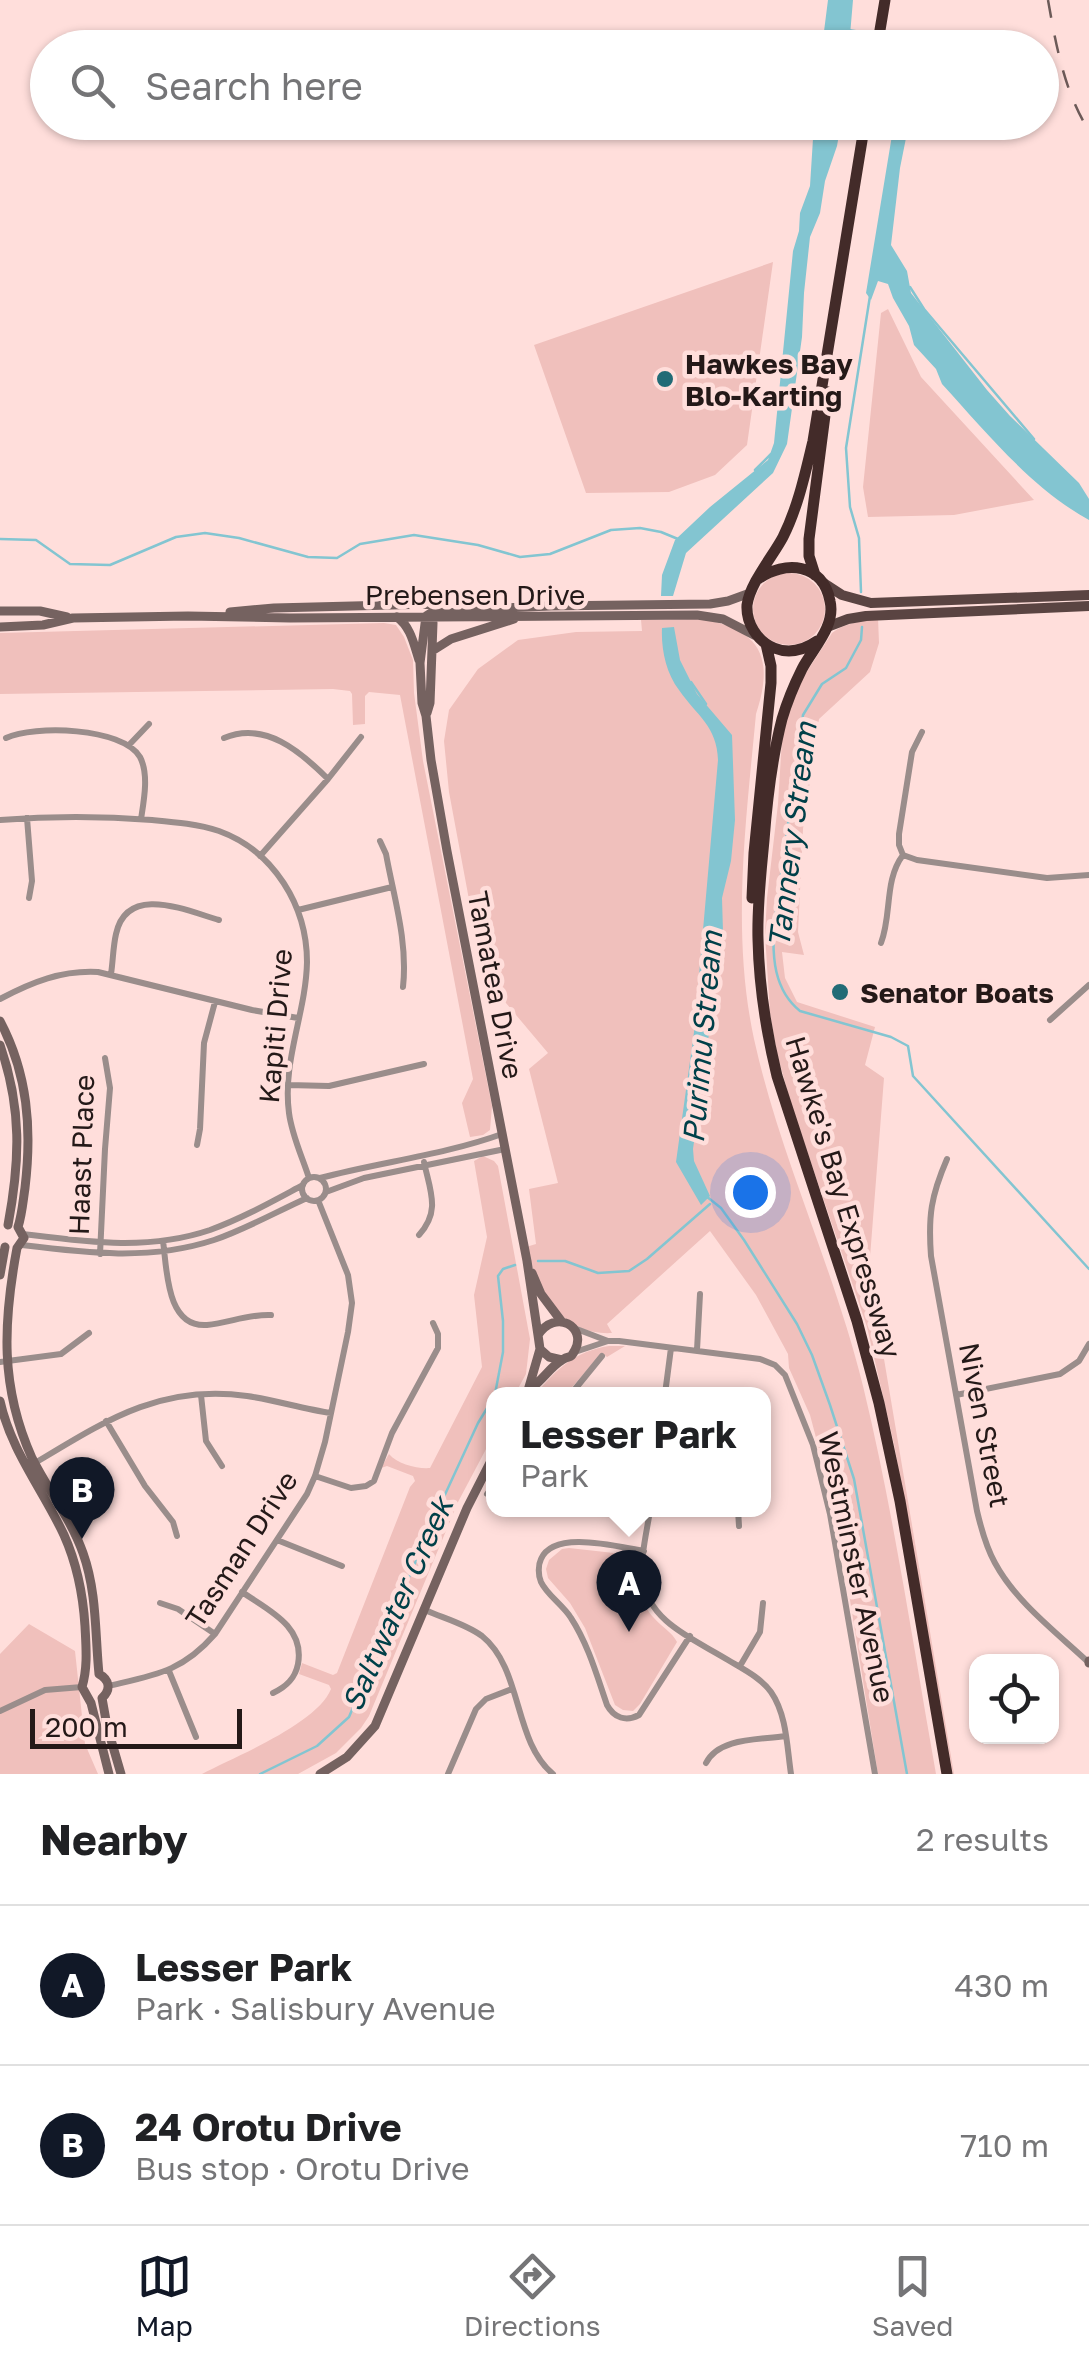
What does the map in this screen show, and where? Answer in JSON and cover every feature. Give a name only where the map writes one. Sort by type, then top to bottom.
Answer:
[{"type":"highway","points":[[884,30],[888,0]]},
{"type":"highway","points":[[866,140],[804,478],[784,535],[750,593],[747,611],[761,640],[782,650],[811,645],[824,633],[832,606],[809,556],[811,518],[866,140]]},
{"type":"highway","points":[[758,579],[786,567],[803,569],[818,579]]},
{"type":"highway","name":"Hawke's Bay Expressway","points":[[824,633],[791,692],[777,742],[759,906],[760,977],[777,1076],[880,1403],[944,1774]]},
{"type":"highway","name":"Hawke's Bay Expressway","points":[[761,640],[771,666],[772,683],[754,853],[752,916],[757,1010],[776,1090],[844,1297],[877,1417],[944,1774]]},
{"type":"main road","points":[[818,579],[842,595],[872,603],[1089,595]]},
{"type":"main road","name":"Prebensen Drive","points":[[188,616],[274,608],[431,603],[710,604],[750,593]]},
{"type":"main road","points":[[274,608],[420,610],[428,615],[446,610],[551,606]]},
{"type":"main road","points":[[824,633],[848,619],[866,616],[1089,606]]},
{"type":"main road","name":"Prebensen Drive","points":[[0,610],[40,611],[72,618]]},
{"type":"main road","name":"Tamatea Drive","points":[[426,716],[430,703],[433,623],[428,615]]},
{"type":"main road","name":"Tamatea Drive","points":[[428,615],[420,663],[422,703],[538,1336]]},
{"type":"main road","name":"Prebensen Drive","points":[[0,627],[43,625],[72,618],[188,616],[705,616],[730,621],[761,640]]},
{"type":"main road","points":[[397,616],[410,633],[420,663]]},
{"type":"main road","points":[[432,650],[450,639],[536,616]]},
{"type":"main road","points":[[0,1020],[17,1060],[28,1120],[28,1162],[6,1304],[2,1362],[30,1465],[78,1572],[84,1604],[84,1692],[90,1698],[109,1774]]},
{"type":"main road","points":[[0,1045],[13,1088],[18,1127],[17,1236]]},
{"type":"main road","points":[[2,1240],[17,1236]]},
{"type":"main road","points":[[2,1240],[17,1236]]},
{"type":"main road","points":[[0,1275],[2,1240]]},
{"type":"main road","name":"Tamatea Drive","points":[[527,1261],[541,1294],[562,1322]]},
{"type":"main road","points":[[530,1387],[540,1349],[538,1336],[546,1324],[562,1322],[572,1328],[577,1342],[573,1352],[534,1387]]},
{"type":"main road","points":[[540,1349],[549,1357],[562,1360]]},
{"type":"main road","points":[[0,1401],[7,1428],[67,1518],[84,1555],[92,1589],[100,1674]]},
{"type":"main road","points":[[320,1774],[347,1757],[375,1726],[486,1471]]},
{"type":"main road","points":[[85,1682],[100,1674]]},
{"type":"main road","points":[[100,1674],[108,1686],[102,1698],[121,1774]]},
{"type":"main road","points":[[90,1698],[102,1698]]},
{"type":"street","points":[[129,745],[149,724]]},
{"type":"street","points":[[6,738],[19,732],[82,733],[114,738],[129,745],[139,756],[145,774],[141,819]]},
{"type":"street","points":[[224,738],[251,732],[276,740],[295,749],[328,779]]},
{"type":"street","points":[[922,732],[912,752],[899,834],[904,855],[1047,878],[1089,875]]},
{"type":"street","points":[[260,856],[361,737]]},
{"type":"street","name":"Kapiti Drive","points":[[0,820],[86,816],[185,824],[236,839],[260,856],[281,879],[298,910],[307,966],[290,1058],[288,1113],[309,1178]]},
{"type":"street","points":[[27,818],[32,880],[29,898]]},
{"type":"street","points":[[380,841],[404,946],[403,987]]},
{"type":"street","points":[[880,944],[886,931],[893,872],[904,855]]},
{"type":"street","points":[[298,910],[392,887]]},
{"type":"street","points":[[111,974],[119,924],[134,908],[159,903],[219,920]]},
{"type":"street","points":[[0,999],[48,977],[86,971],[298,1018]]},
{"type":"street","points":[[1050,1020],[1089,985]]},
{"type":"street","points":[[197,1145],[204,1042],[215,1002]]},
{"type":"street","name":"Haast Place","points":[[100,1254],[110,1088],[105,1058]]},
{"type":"street","points":[[288,1085],[328,1086],[424,1064]]},
{"type":"street","points":[[17,1236],[101,1244],[194,1235],[303,1186],[309,1178],[502,1134]]},
{"type":"street","points":[[17,1236],[100,1254],[165,1252],[217,1239],[307,1198],[318,1200],[326,1192],[364,1178],[505,1149]]},
{"type":"street","points":[[420,1235],[433,1212],[422,1155]]},
{"type":"street","name":"Niven Street","points":[[947,1160],[935,1186],[929,1218],[932,1256],[976,1510],[995,1564],[1026,1604],[1089,1662]]},
{"type":"street","points":[[320,1178],[326,1192]]},
{"type":"street","points":[[303,1186],[307,1198]]},
{"type":"street","name":"Tasman Drive","points":[[108,1686],[169,1671],[191,1658],[215,1634],[297,1511],[315,1476],[352,1303],[348,1275],[318,1200]]},
{"type":"street","points":[[163,1241],[171,1294],[177,1310],[186,1319],[206,1325],[250,1315],[271,1315]]},
{"type":"street","points":[[697,1350],[700,1294]]},
{"type":"street","points":[[315,1476],[358,1488],[374,1481],[392,1432],[438,1348],[434,1323]]},
{"type":"street","name":"Westminster Avenue","points":[[572,1328],[608,1341],[697,1350],[770,1362],[780,1368],[790,1383],[813,1446],[830,1514],[874,1774]]},
{"type":"street","points":[[2,1362],[61,1354],[90,1333]]},
{"type":"street","name":"Westminster Avenue","points":[[573,1352],[608,1341]]},
{"type":"street","points":[[956,1395],[1060,1374],[1079,1361],[1089,1344]]},
{"type":"street","points":[[666,1387],[671,1348]]},
{"type":"street","points":[[576,1387],[602,1356]]},
{"type":"street","points":[[201,1395],[206,1440],[222,1466]]},
{"type":"street","points":[[30,1465],[106,1421],[153,1402],[201,1395],[248,1396],[331,1413]]},
{"type":"street","points":[[106,1421],[173,1522],[178,1536]]},
{"type":"street","points":[[649,1517],[642,1578],[651,1604],[662,1618],[759,1680],[774,1696],[782,1714],[792,1774]]},
{"type":"street","points":[[738,1517],[739,1526]]},
{"type":"street","points":[[277,1540],[342,1566]]},
{"type":"street","points":[[644,1550],[566,1541],[552,1545],[540,1562],[542,1583],[577,1628],[613,1714],[627,1719],[639,1715],[690,1636]]},
{"type":"street","points":[[242,1592],[281,1618],[296,1638],[297,1669],[291,1681],[272,1692]]},
{"type":"street","points":[[160,1603],[178,1609],[215,1634]]},
{"type":"street","points":[[740,1667],[760,1632],[763,1603]]},
{"type":"street","points":[[424,1610],[484,1638],[501,1661],[538,1757],[552,1774]]},
{"type":"street","points":[[169,1671],[196,1738]]},
{"type":"street","points":[[0,1711],[45,1690],[85,1682]]},
{"type":"street","points":[[448,1774],[476,1709],[486,1699],[512,1689]]},
{"type":"street","points":[[706,1763],[717,1749],[729,1744],[785,1736]]},
{"type":"shaded area","points":[[773,262],[747,445],[715,475],[669,492],[586,493],[534,345]]},
{"type":"shaded area","points":[[888,309],[921,377],[1034,500],[954,515],[868,517],[863,487],[881,313]]},
{"type":"shaded area","points":[[789,573],[815,583],[825,609],[815,635],[789,645],[763,635],[753,609],[763,583]]},
{"type":"shaded area","points":[[878,618],[879,643],[870,672],[819,719],[803,829],[798,932],[804,955],[782,952],[785,978],[797,1002],[875,1027],[865,1065],[884,1078],[869,1270],[954,1774],[894,1444],[867,1327],[791,1104],[770,1013],[767,898],[782,739],[790,708],[802,679],[832,633]]},
{"type":"shaded area","points":[[701,619],[737,630],[749,638],[763,662],[743,876],[747,999],[765,1083],[863,1386],[894,1531],[936,1774],[878,1774],[836,1513],[810,1415],[789,1368],[788,1354],[756,1295],[710,1231],[607,1324],[612,1333],[578,1327],[554,1307],[536,1279],[526,1247],[536,1244],[529,1189],[558,1183],[529,1069],[548,1053],[495,990],[486,991],[449,792],[444,741],[449,710],[478,669],[518,640],[576,632],[642,631],[641,620]]},
{"type":"shaded area","points":[[396,625],[413,660],[423,761],[492,1106],[490,1130],[483,1135],[470,1137],[462,1103],[473,1079],[400,695],[369,692],[365,696],[365,724],[353,725],[352,694],[333,689],[0,694],[0,633]]},
{"type":"shaded area","points":[[483,1156],[498,1166],[530,1339],[526,1374],[519,1387],[486,1387],[486,1449],[458,1502],[361,1728],[336,1753],[298,1774],[202,1774],[293,1727],[323,1702],[331,1689],[329,1685],[299,1674],[302,1663],[333,1675],[337,1673],[415,1481],[413,1476],[387,1466],[381,1468],[389,1454],[408,1465],[430,1468],[482,1367],[474,1295],[487,1237],[474,1161]]},
{"type":"shaded area","points":[[625,1346],[607,1357],[602,1353],[572,1387],[542,1387],[568,1362],[586,1352]]},
{"type":"shaded area","points":[[569,1548],[632,1555],[637,1561],[638,1584],[645,1605],[677,1642],[633,1711],[615,1705],[585,1628],[548,1578],[549,1560]]},
{"type":"shaded area","points":[[29,1624],[75,1651],[85,1744],[98,1774],[0,1774],[0,1654]]},
{"type":"water","points":[[828,0],[853,0],[850,30],[824,30]]},
{"type":"water","points":[[813,140],[838,140],[810,237],[802,337],[787,444],[773,473],[686,553],[673,596],[661,596],[662,575],[675,540],[768,460],[774,443],[793,251],[810,186]]},
{"type":"water","points":[[891,140],[906,140],[891,245],[907,271],[911,293],[987,390],[1079,483],[1089,499],[1089,520],[1029,476],[942,384],[936,369],[914,345],[888,284],[878,281],[871,300],[866,293]]},
{"type":"water","points":[[674,627],[680,660],[697,694],[732,735],[735,820],[722,898],[723,932],[693,1149],[694,1161],[710,1196],[701,1205],[676,1162],[694,1032],[718,760],[710,730],[674,683],[668,668],[662,628]]},
{"type":"waterway","points":[[910,287],[924,309],[1034,439]]},
{"type":"waterway","name":"Tannery Stream","points":[[861,592],[859,538],[850,507],[846,448],[870,296]]},
{"type":"waterway","name":"Purimu Stream","points":[[755,470],[771,454]]},
{"type":"waterway","points":[[0,539],[36,540],[70,564],[110,565],[176,537],[205,533],[308,557],[337,558],[360,544],[414,535],[478,545],[520,557],[550,554],[611,530],[640,528],[678,539]]},
{"type":"waterway","name":"Tannery Stream","points":[[862,627],[861,640],[846,668],[822,684],[803,715],[774,926],[774,961],[780,983],[800,1011],[891,1037],[908,1046],[913,1076],[1089,1269]]},
{"type":"waterway","name":"Purimu Stream","points":[[691,682],[706,704]]},
{"type":"waterway","name":"Purimu Stream","points":[[706,1196],[721,1208],[744,1240],[797,1324],[830,1405],[854,1479],[907,1774]]},
{"type":"waterway","name":"Saltwater Creek","points":[[538,1261],[565,1261],[598,1273],[629,1271],[710,1204]]},
{"type":"waterway","name":"Saltwater Creek","points":[[496,1387],[503,1352],[498,1276],[503,1269],[515,1265]]},
{"type":"waterway","name":"Saltwater Creek","points":[[260,1774],[317,1746],[349,1717],[436,1514],[486,1410]]},
{"type":"railway","points":[[1048,0],[1054,30]]},
{"type":"railway","points":[[1059,55],[1067,84],[1089,131]]},
{"type":"place","name":"Hawkes Bay Blo-Karting","points":[[665,379]]},
{"type":"place","name":"Senator Boats","points":[[840,992]]},
{"type":"place","name":"24 Orotu Drive","points":[[82,1539]]},
{"type":"place","name":"Lesser Park","points":[[629,1632]]}]
